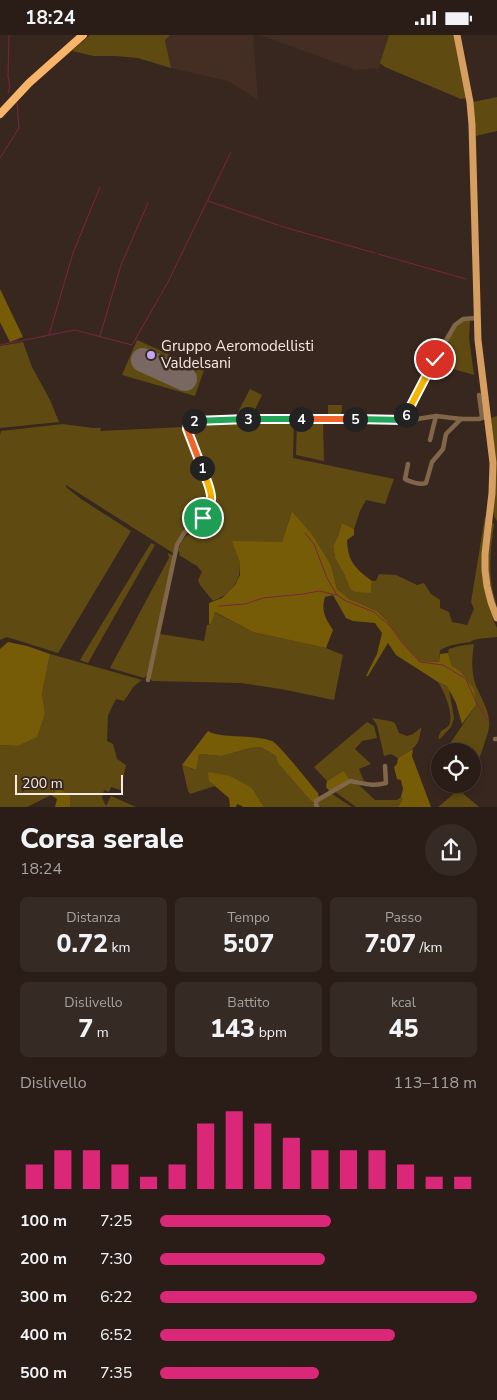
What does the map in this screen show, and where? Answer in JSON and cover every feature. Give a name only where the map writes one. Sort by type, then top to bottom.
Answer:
[{"type":"highway","points":[[0,114],[27,82],[77,43],[84,35]]},
{"type":"highway","points":[[0,107],[73,37]]},
{"type":"main road","points":[[457,35],[470,102],[472,125],[477,318],[485,417],[493,456],[485,570],[487,586],[497,618]]},
{"type":"street","points":[[404,420],[435,359],[455,325],[465,318],[477,318]]},
{"type":"street","points":[[148,680],[177,545],[184,533],[208,512],[212,500],[188,433],[188,424],[193,421],[255,418],[279,420],[375,418],[404,420],[436,416],[479,419],[485,417],[479,395]]},
{"type":"street","points":[[430,440],[436,416]]},
{"type":"street","points":[[408,464],[405,479],[423,484],[426,483],[432,462],[443,449],[446,434],[461,419]]},
{"type":"street","points":[[318,807],[316,801],[350,781],[377,785],[386,783],[385,766]]},
{"type":"shaded area","points":[[90,35],[170,35],[165,40],[171,68],[138,58],[94,56],[72,51]]},
{"type":"shaded area","points":[[170,35],[253,35],[258,100],[228,81],[171,68],[165,40]]},
{"type":"shaded area","points":[[260,35],[389,35],[378,70],[374,68],[356,70]]},
{"type":"shaded area","points":[[389,35],[455,35],[467,98],[461,99],[385,67],[380,63]]},
{"type":"shaded area","points":[[497,97],[497,131],[476,136],[473,102]]},
{"type":"shaded area","points":[[0,289],[23,337],[10,342],[0,322]]},
{"type":"shaded area","points":[[462,321],[470,321],[469,338],[474,375],[450,368],[450,366],[440,362],[448,347],[445,345],[455,327]]},
{"type":"shaded area","name":"Gruppo Aeromodellisti Valdelsani","points":[[137,340],[204,370],[195,396],[122,375]]},
{"type":"shaded area","points":[[23,342],[32,367],[50,400],[59,422],[0,428],[0,346]]},
{"type":"shaded area","points":[[250,389],[262,395],[252,416],[239,418],[237,414]]},
{"type":"shaded area","points":[[328,405],[342,405],[341,417],[328,417]]},
{"type":"shaded area","points":[[497,416],[497,521],[493,512],[495,466],[491,418]]},
{"type":"shaded area","points":[[249,420],[294,421],[293,458],[394,479],[385,504],[366,500],[354,529],[342,523],[333,546],[335,558],[350,589],[371,593],[372,581],[376,581],[379,574],[396,575],[417,585],[424,583],[431,594],[440,600],[440,608],[449,612],[452,622],[467,625],[474,609],[471,602],[485,516],[487,520],[483,554],[497,637],[477,639],[444,648],[440,650],[439,662],[420,661],[377,611],[349,599],[337,589],[331,565],[312,534],[292,511],[282,542],[240,562],[239,575],[235,584],[225,594],[213,601],[198,580],[202,572],[197,566],[179,555],[178,551],[186,536],[215,507],[214,499],[189,433],[189,428],[191,424],[195,423]]},
{"type":"shaded area","points":[[323,421],[324,461],[296,455],[297,422]]},
{"type":"shaded area","points":[[63,424],[101,428],[100,431],[184,427],[208,491],[209,500],[205,511],[184,530],[176,543],[173,553],[66,485],[81,499],[131,531],[58,653],[7,637],[0,640],[0,435],[1,431]]},
{"type":"shaded area","points":[[292,511],[312,534],[331,565],[337,589],[349,599],[377,611],[420,661],[439,662],[440,654],[448,653],[452,666],[459,670],[474,689],[476,705],[462,724],[456,703],[447,686],[396,655],[388,643],[368,676],[366,676],[377,654],[382,633],[375,623],[353,621],[346,618],[333,595],[325,597],[323,606],[324,614],[333,630],[326,648],[253,632],[215,612],[211,624],[209,624],[209,603],[222,598],[235,585],[240,575],[240,562],[232,541],[282,542]]},
{"type":"shaded area","points":[[492,522],[494,524],[490,567],[491,584],[497,612],[489,580],[487,559]]},
{"type":"shaded area","points":[[342,523],[354,529],[354,535],[347,540],[349,554],[357,568],[372,581],[371,593],[356,592],[350,589],[335,558],[333,546]]},
{"type":"shaded area","points":[[151,543],[155,545],[88,663],[80,660]]},
{"type":"shaded area","points":[[168,553],[172,555],[173,559],[147,675],[144,678],[110,668],[169,558]]},
{"type":"shaded area","points":[[214,612],[253,632],[326,648],[343,655],[334,700],[241,683],[152,681],[150,678],[160,634],[204,641],[207,625],[211,624]]},
{"type":"shaded area","points":[[8,642],[50,654],[42,694],[45,713],[37,737],[17,746],[0,745],[0,649]]},
{"type":"shaded area","points":[[474,644],[472,663],[474,678],[489,717],[488,734],[481,754],[481,743],[450,743],[476,705],[459,670],[452,666],[448,653],[449,649]]},
{"type":"shaded area","points":[[50,654],[142,680],[134,686],[124,701],[116,699],[108,715],[107,741],[113,744],[117,759],[126,765],[122,783],[123,791],[111,787],[109,792],[104,790],[102,798],[106,806],[111,796],[136,807],[70,807],[70,796],[59,788],[51,795],[27,807],[0,807],[0,745],[17,746],[45,713],[42,694]]},
{"type":"shaded area","points":[[438,682],[449,689],[454,718],[451,727],[440,739],[438,738],[441,731],[449,726],[451,718],[447,702]]},
{"type":"shaded area","points":[[372,718],[395,723],[399,733],[407,736],[422,727],[418,742],[398,758],[391,754],[384,756],[377,725]]},
{"type":"shaded area","points":[[367,722],[374,726],[377,738],[362,741],[355,749],[371,764],[359,769],[364,781],[349,779],[343,771],[327,781],[314,767]]},
{"type":"shaded area","points":[[208,731],[221,735],[272,741],[318,793],[319,798],[313,803],[278,763],[276,756],[261,747],[222,756],[199,754],[196,770],[182,765]]},
{"type":"shaded area","points":[[261,747],[276,756],[316,807],[264,807],[252,788],[209,781],[215,786],[190,794],[188,791],[182,765],[195,770],[199,754],[222,756]]},
{"type":"shaded area","points":[[413,749],[412,756],[431,807],[398,807],[403,799],[401,797],[403,789],[401,780],[397,779],[394,767],[397,764],[398,758]]},
{"type":"shaded area","points":[[343,771],[349,779],[330,792],[326,787],[327,781]]},
{"type":"shaded area","points":[[208,772],[230,776],[252,788],[264,807],[243,807],[237,804],[236,807],[230,807],[229,798],[209,781]]},
{"type":"shaded area","points":[[351,783],[359,785],[375,800],[397,800],[401,797],[404,798],[398,807],[356,807],[335,792]]},
{"type":"shaded area","points":[[59,788],[70,796],[70,807],[55,807],[57,799],[51,795]]},
{"type":"shaded area","points":[[455,793],[463,793],[479,807],[438,807]]},
{"type":"shaded area","points":[[332,794],[352,807],[321,807],[318,805],[318,802]]},
{"type":"waterway","points":[[8,93],[10,86],[8,77],[9,35]]},
{"type":"waterway","points":[[0,158],[19,128],[17,102]]},
{"type":"waterway","points":[[0,345],[75,330],[132,345],[168,282],[231,152]]},
{"type":"waterway","points":[[49,335],[73,253],[100,187]]},
{"type":"waterway","points":[[208,201],[278,225]]},
{"type":"waterway","points":[[100,336],[121,265],[148,203]]},
{"type":"waterway","points":[[280,226],[375,253]]},
{"type":"waterway","points":[[378,254],[466,279]]},
{"type":"waterway","points":[[305,533],[314,544],[327,578],[337,595],[346,601],[374,612],[390,626],[403,644],[420,662],[443,665],[466,679],[477,704],[489,722]]},
{"type":"waterway","points":[[219,606],[245,604],[263,598],[319,591],[337,595]]},
{"type":"runway","points":[[143,360],[185,379]]},
{"type":"place","name":"Gruppo Aeromodellisti Valdelsani","points":[[151,355]]},
{"type":"route","points":[[203,518],[211,507],[212,500],[188,433],[188,424],[193,421],[255,418],[279,420],[375,418],[404,420],[435,359]]}]
